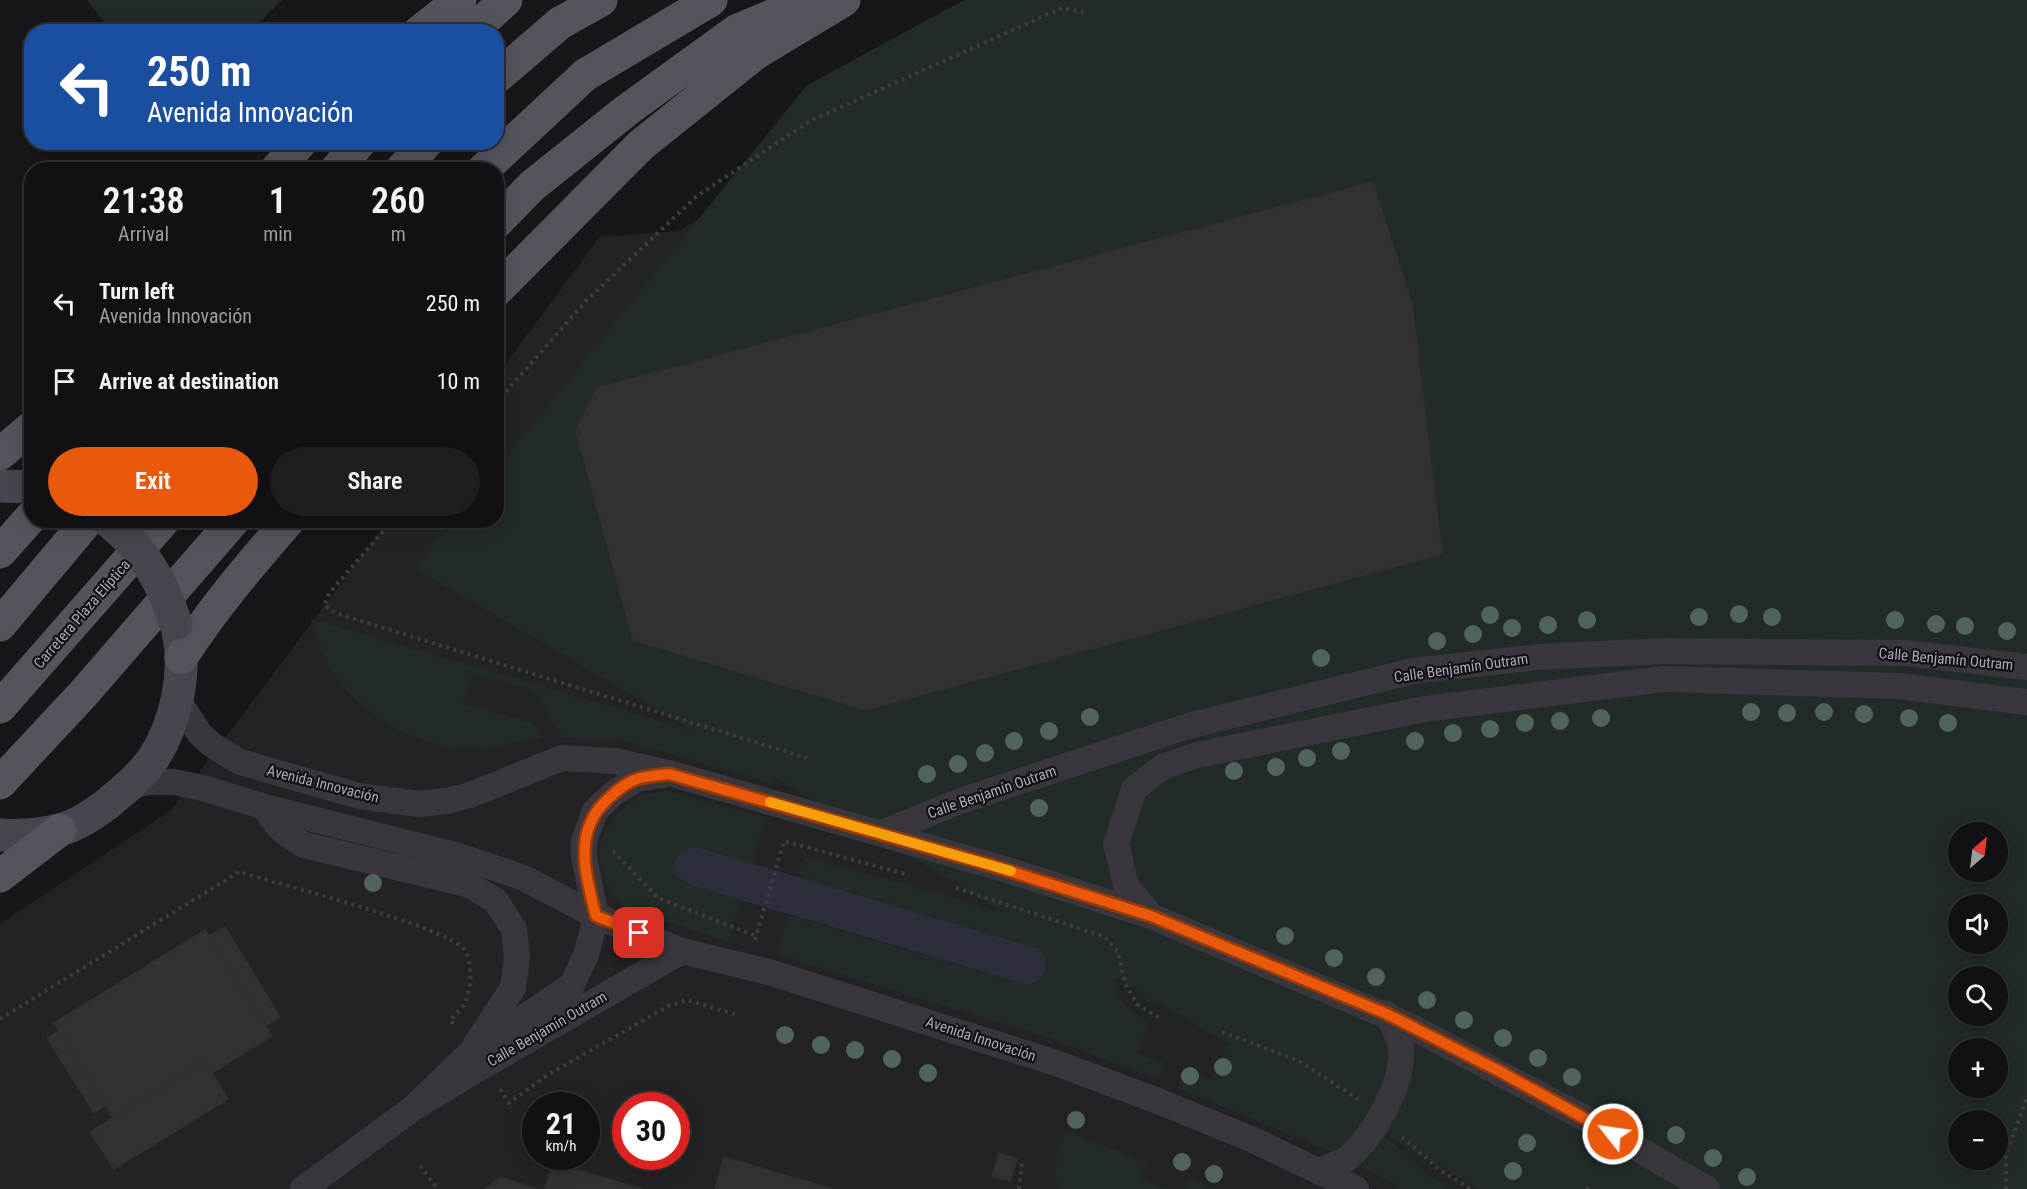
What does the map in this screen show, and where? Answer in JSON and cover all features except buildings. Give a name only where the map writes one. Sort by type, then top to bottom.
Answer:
[{"type":"main road","points":[[429,24],[460,0]]},
{"type":"main road","points":[[480,24],[506,0]]},
{"type":"main road","points":[[504,71],[561,23],[602,0]]},
{"type":"main road","points":[[492,162],[585,75],[711,0]]},
{"type":"main road","points":[[504,215],[532,186],[618,117],[736,31],[808,0]]},
{"type":"main road","points":[[504,283],[641,145],[756,53],[844,0]]},
{"type":"main road","points":[[283,162],[294,150]]},
{"type":"main road","points":[[343,162],[353,150]]},
{"type":"main road","points":[[408,162],[420,150]]},
{"type":"main road","points":[[0,454],[24,434]]},
{"type":"main road","points":[[0,552],[24,525]]},
{"type":"main road","points":[[0,626],[81,528]]},
{"type":"main road","name":"Carretera Plaza Elíptica","points":[[0,707],[157,528]]},
{"type":"main road","points":[[0,783],[83,694],[227,528]]},
{"type":"main road","points":[[181,658],[212,611],[282,528]]},
{"type":"main road","points":[[0,876],[60,830]]},
{"type":"street","points":[[0,835],[35,834],[60,830],[96,812],[126,788],[154,757],[168,727],[177,699],[181,658],[176,624],[160,583],[135,547],[115,528]]},
{"type":"street","name":"Calle Benjamín Outram","points":[[882,833],[960,801],[1188,726],[1413,672],[1538,657],[1663,651],[1905,652],[2027,668]]},
{"type":"street","name":"Calle Benjamín Outram","points":[[1151,916],[1126,885],[1116,844],[1134,789],[1162,767],[1197,755],[1425,709],[1664,680],[1899,686],[2027,702]]},
{"type":"street","name":"Avenida Innovación","points":[[177,699],[200,734],[212,745],[240,762],[359,796],[419,804],[447,801],[470,795],[562,758],[615,761],[882,833],[1011,871],[1151,916],[1387,1014],[1573,1111],[1707,1189]]},
{"type":"street","name":"Avenida Innovación","points":[[596,916],[584,857],[584,841],[595,811],[615,792],[636,779],[669,774]]},
{"type":"street","name":"Avenida Innovación","points":[[126,788],[148,782],[174,782],[203,788],[369,835],[456,855],[524,878],[596,916],[682,951],[780,976],[1059,1064],[1169,1105],[1251,1139],[1356,1189]]},
{"type":"street","points":[[265,807],[273,822],[285,834],[304,845],[467,884],[495,900],[514,929],[517,957],[513,988],[472,1050]]},
{"type":"street","name":"Calle Benjamín Outram","points":[[412,1109],[472,1050],[491,1040],[572,985],[586,955],[596,916]]},
{"type":"street","name":"Calle Benjamín Outram","points":[[303,1189],[412,1109],[682,951]]},
{"type":"street","points":[[1318,1171],[1347,1160],[1381,1118],[1398,1079],[1402,1053],[1399,1038],[1387,1014]]},
{"type":"path","points":[[504,394],[587,300],[697,196],[810,121],[1062,8],[1084,12]]},
{"type":"path","points":[[386,528],[330,592],[324,605],[335,614],[807,758]]},
{"type":"path","points":[[584,841],[610,848],[658,898],[756,936],[784,841],[911,875]]},
{"type":"path","points":[[0,1019],[239,872],[414,924],[449,938],[464,949],[471,965],[464,1005],[450,1020]]},
{"type":"path","points":[[945,885],[1105,937],[1118,952],[1125,983],[1137,1004],[1161,1019]]},
{"type":"path","points":[[509,1103],[546,1076],[668,1006],[687,1000],[738,1016]]},
{"type":"path","points":[[1222,1032],[1299,1061],[1353,1094],[1441,1171],[1471,1189]]},
{"type":"path","points":[[2006,1189],[2006,1155],[2027,1098]]},
{"type":"path","points":[[1019,1189],[1022,1164]]},
{"type":"path","points":[[420,1166],[438,1189]]},
{"type":"shaded area","points":[[87,0],[282,0],[258,24],[106,24]]},
{"type":"shaded area","points":[[964,0],[2027,0],[2027,1189],[1478,1189],[1382,1133],[1427,1174],[1452,1189],[1404,1189],[1333,1153],[1178,1088],[1186,1069],[1212,1079],[1227,1044],[1231,1045],[1157,1002],[1155,1005],[1145,1000],[1139,991],[1115,977],[1115,985],[1125,1004],[1149,1023],[1138,1053],[1164,1063],[1158,1080],[1046,1037],[777,955],[787,915],[1028,985],[1040,949],[799,877],[804,857],[952,897],[1009,915],[775,778],[773,784],[618,739],[562,738],[535,691],[473,673],[463,704],[533,723],[542,738],[485,747],[451,747],[415,738],[381,720],[365,708],[339,681],[329,666],[318,643],[311,619],[691,730],[415,568],[447,528],[504,528],[504,458],[807,85]]},
{"type":"shaded area","points":[[1059,5],[2027,221],[2027,1189],[0,1189],[0,924],[170,811],[383,528],[504,528],[504,366],[600,237],[678,231]]},
{"type":"shaded area","points":[[665,790],[766,817],[752,863],[697,847],[690,885],[741,900],[729,942],[628,909],[614,897],[605,880],[600,865],[599,845],[606,828],[620,810],[639,796]]},
{"type":"shaded area","points":[[1066,1131],[1146,1162],[1141,1179],[1167,1189],[1059,1189],[1056,1167],[1058,1153]]},
{"type":"shaded area","points":[[1190,1178],[1215,1189],[1186,1189]]},
{"type":"water","points":[[697,847],[1040,949],[1045,960],[1046,971],[1039,980],[1028,985],[690,885],[676,876],[674,861],[683,850]]},
{"type":"slow traffic","points":[[770,802],[1011,871]]},
{"type":"route","points":[[639,933],[596,916],[586,871],[584,841],[595,811],[615,792],[636,779],[669,774],[882,833],[1151,916],[1387,1014],[1499,1071],[1613,1134]]}]
